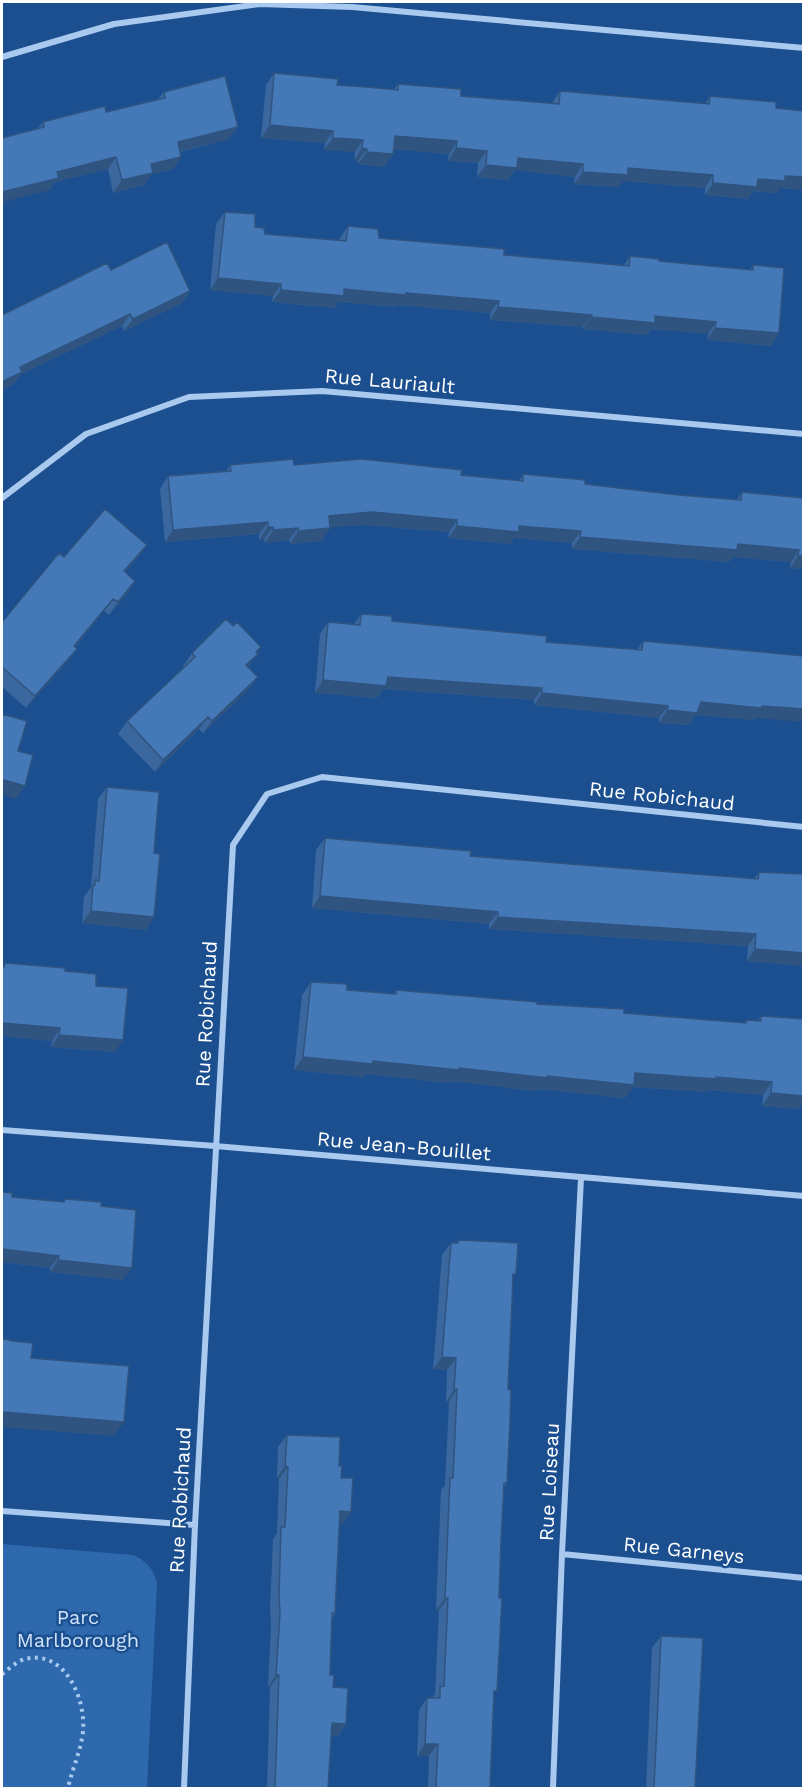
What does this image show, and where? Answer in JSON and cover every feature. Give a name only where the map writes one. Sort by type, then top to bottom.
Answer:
[{"type":"street","points":[[2,57],[114,24],[260,4],[352,4],[804,48]]},
{"type":"street","name":"Rue Lauriault","points":[[2,498],[86,434],[189,397],[322,391],[804,434]]},
{"type":"street","name":"Rue Robichaud","points":[[184,1788],[214,1146],[232,845],[267,794],[322,777],[804,827]]},
{"type":"street","name":"Rue Jean-Bouillet","points":[[2,1130],[804,1196]]},
{"type":"street","name":"Rue Loiseau","points":[[553,1788],[581,1178]]},
{"type":"street","points":[[2,1511],[195,1524]]},
{"type":"street","name":"Rue Garneys","points":[[562,1554],[804,1578]]},
{"type":"path","points":[[2,1674],[24,1659],[37,1658],[62,1669],[72,1680],[82,1710],[84,1728],[81,1748],[68,1788]]},
{"type":"green space","name":"Parc Marlborough","points":[[2,1544],[132,1555],[146,1563],[152,1570],[157,1584],[147,1788],[2,1788]]},
{"type":"building","points":[[274,73],[338,79],[337,85],[398,90],[398,84],[461,89],[461,96],[559,104],[560,91],[709,104],[710,96],[776,102],[776,108],[804,111],[804,177],[785,176],[785,181],[758,179],[757,187],[713,183],[713,175],[628,168],[628,175],[583,172],[583,164],[518,158],[517,168],[486,165],[487,151],[456,148],[457,141],[395,136],[393,154],[367,152],[367,149],[362,148],[363,140],[333,138],[333,131],[270,125]]},
{"type":"building","points":[[225,76],[238,127],[178,142],[181,157],[151,164],[153,173],[122,180],[116,157],[57,172],[59,178],[2,192],[2,138],[44,127],[43,122],[105,106],[106,112],[165,98],[164,92]]},
{"type":"building","points":[[225,212],[255,214],[255,227],[264,228],[265,234],[346,241],[348,226],[378,229],[379,238],[504,249],[504,255],[629,266],[630,256],[753,270],[753,265],[784,268],[779,333],[715,328],[716,322],[655,316],[655,323],[498,307],[499,301],[344,289],[344,296],[281,290],[281,284],[218,278]]},
{"type":"building","points":[[167,242],[190,291],[133,319],[130,314],[20,367],[22,372],[2,382],[2,315],[107,263],[111,270]]},
{"type":"building","points":[[293,459],[294,465],[362,459],[462,470],[461,475],[523,481],[523,474],[585,480],[585,484],[741,500],[742,492],[804,498],[804,556],[798,556],[799,550],[738,544],[737,550],[580,537],[581,531],[519,526],[519,532],[457,526],[457,520],[372,512],[329,516],[330,528],[298,531],[298,528],[273,530],[273,527],[268,527],[268,522],[173,530],[168,476],[231,471],[230,465]]},
{"type":"building","points":[[105,509],[147,545],[124,571],[135,581],[118,602],[113,599],[74,646],[77,649],[35,696],[2,667],[2,622],[59,553],[64,557]]},
{"type":"building","points":[[361,614],[392,616],[392,621],[547,636],[546,642],[642,650],[643,641],[804,656],[804,709],[762,706],[761,708],[701,702],[697,713],[667,710],[668,706],[542,693],[542,688],[388,677],[386,686],[323,680],[328,622],[360,625]]},
{"type":"building","points":[[226,619],[233,626],[237,622],[261,647],[256,652],[258,654],[246,665],[258,677],[212,721],[208,717],[163,760],[127,721],[195,657],[192,653]]},
{"type":"building","points":[[2,714],[27,721],[18,751],[33,755],[25,786],[4,780],[2,789]]},
{"type":"building","points":[[107,787],[159,792],[154,853],[160,854],[154,917],[91,911],[93,885],[95,885],[95,880],[99,881]]},
{"type":"building","points":[[325,838],[471,851],[470,856],[758,879],[759,872],[804,874],[804,953],[755,949],[756,934],[498,917],[498,912],[320,896]]},
{"type":"building","points":[[5,963],[65,968],[65,971],[96,974],[96,986],[128,988],[123,1040],[59,1035],[60,1028],[2,1023],[2,967]]},
{"type":"building","points":[[311,982],[347,984],[347,990],[396,994],[396,990],[537,1002],[537,1004],[624,1009],[624,1013],[746,1023],[746,1020],[761,1021],[761,1016],[804,1019],[804,1096],[771,1093],[772,1082],[716,1077],[716,1079],[635,1073],[634,1085],[459,1068],[459,1070],[373,1061],[373,1064],[303,1057]]},
{"type":"building","points":[[2,1192],[12,1193],[12,1197],[64,1202],[65,1199],[102,1202],[101,1206],[136,1210],[132,1268],[58,1260],[59,1256],[2,1249]]},
{"type":"building","points":[[459,1240],[518,1243],[516,1274],[513,1274],[508,1389],[511,1390],[510,1421],[507,1483],[504,1483],[499,1598],[502,1598],[497,1691],[494,1691],[490,1788],[436,1788],[438,1744],[425,1744],[427,1698],[440,1698],[440,1687],[444,1686],[450,1478],[453,1478],[457,1389],[454,1390],[456,1358],[442,1357],[451,1243],[458,1243]]},
{"type":"building","points":[[2,1338],[33,1343],[31,1358],[129,1366],[124,1422],[2,1412]]},
{"type":"building","points":[[287,1435],[340,1437],[341,1478],[353,1478],[351,1512],[340,1511],[330,1675],[334,1675],[333,1687],[348,1688],[346,1724],[332,1723],[328,1788],[275,1788],[281,1527],[285,1527]]},
{"type":"building","points":[[661,1636],[703,1638],[695,1788],[654,1788]]}]
